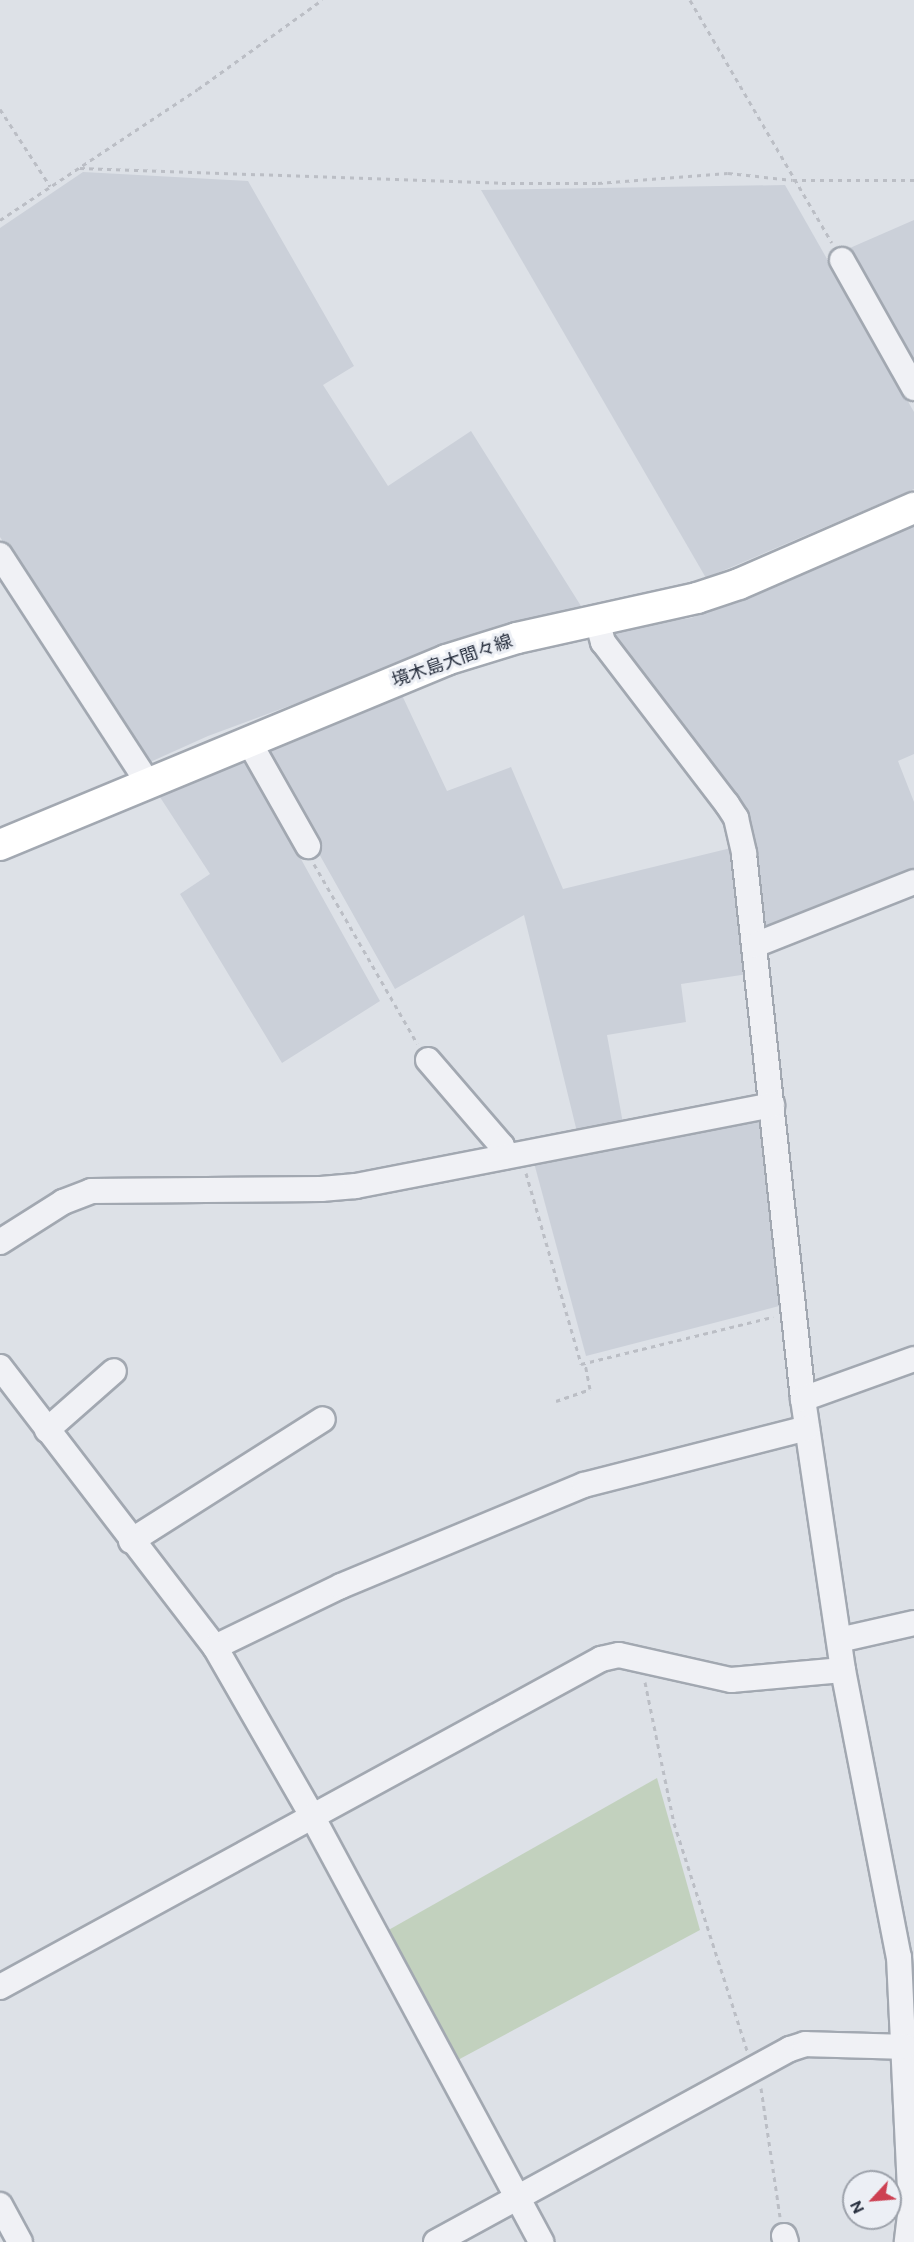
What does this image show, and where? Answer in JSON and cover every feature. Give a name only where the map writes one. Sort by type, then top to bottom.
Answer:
[{"type":"main road","name":"境木島大間々線","points":[[0,845],[147,781],[482,647],[597,621],[739,584],[914,508]]},
{"type":"street","points":[[842,260],[914,388]]},
{"type":"street","points":[[0,555],[147,781]]},
{"type":"street","points":[[597,621],[603,642],[705,773],[735,818],[744,854],[807,1428],[843,1670],[899,1957],[910,2091],[910,2207],[907,2242]]},
{"type":"street","points":[[248,740],[308,846]]},
{"type":"street","points":[[755,945],[770,942],[914,882]]},
{"type":"street","points":[[428,1059],[513,1156]]},
{"type":"street","points":[[0,1242],[63,1202],[92,1191],[321,1190],[513,1156],[772,1105]]},
{"type":"street","points":[[803,1399],[914,1359]]},
{"type":"street","points":[[0,1366],[131,1541],[216,1647],[312,1816],[541,2242]]},
{"type":"street","points":[[47,1430],[114,1371]]},
{"type":"street","points":[[131,1541],[323,1419]]},
{"type":"street","points":[[216,1647],[341,1586],[584,1485],[807,1428]]},
{"type":"street","points":[[838,1640],[914,1623]]},
{"type":"street","points":[[0,1987],[601,1659],[619,1655],[731,1680],[843,1670]]},
{"type":"street","points":[[436,2242],[805,2044],[905,2047]]},
{"type":"street","points":[[0,2205],[20,2242]]},
{"type":"path","points":[[0,220],[80,168],[322,0]]},
{"type":"path","points":[[690,0],[793,180],[842,260]]},
{"type":"path","points":[[0,109],[50,186]]},
{"type":"path","points":[[80,168],[502,183],[598,183],[728,173],[793,180],[914,180]]},
{"type":"path","points":[[308,846],[310,857],[392,1006],[428,1059]]},
{"type":"path","points":[[513,1156],[581,1364],[794,1312]]},
{"type":"path","points":[[556,1401],[590,1389],[585,1363]]},
{"type":"path","points":[[641,1659],[674,1823],[768,2120],[785,2239]]},
{"type":"shaded area","points":[[83,172],[248,181],[354,366],[323,385],[388,486],[471,431],[581,606],[426,655],[208,736],[148,763],[0,537],[0,228]]},
{"type":"shaded area","points":[[785,185],[914,412],[914,489],[706,578],[481,190]]},
{"type":"shaded area","points":[[914,220],[914,374],[843,251]]},
{"type":"shaded area","points":[[914,519],[914,754],[898,761],[914,802],[914,872],[764,930],[749,824],[612,637],[614,629],[691,618],[789,580]]},
{"type":"shaded area","points":[[400,691],[447,791],[511,767],[563,889],[731,848],[748,974],[681,984],[686,1022],[607,1035],[624,1129],[578,1136],[524,915],[395,989],[259,747]]},
{"type":"shaded area","points":[[243,755],[380,1001],[282,1063],[180,894],[210,874],[156,791]]},
{"type":"shaded area","points":[[765,1115],[783,1305],[586,1356],[533,1159]]},
{"type":"green space","points":[[657,1778],[700,1930],[456,2061],[385,1932]]}]
